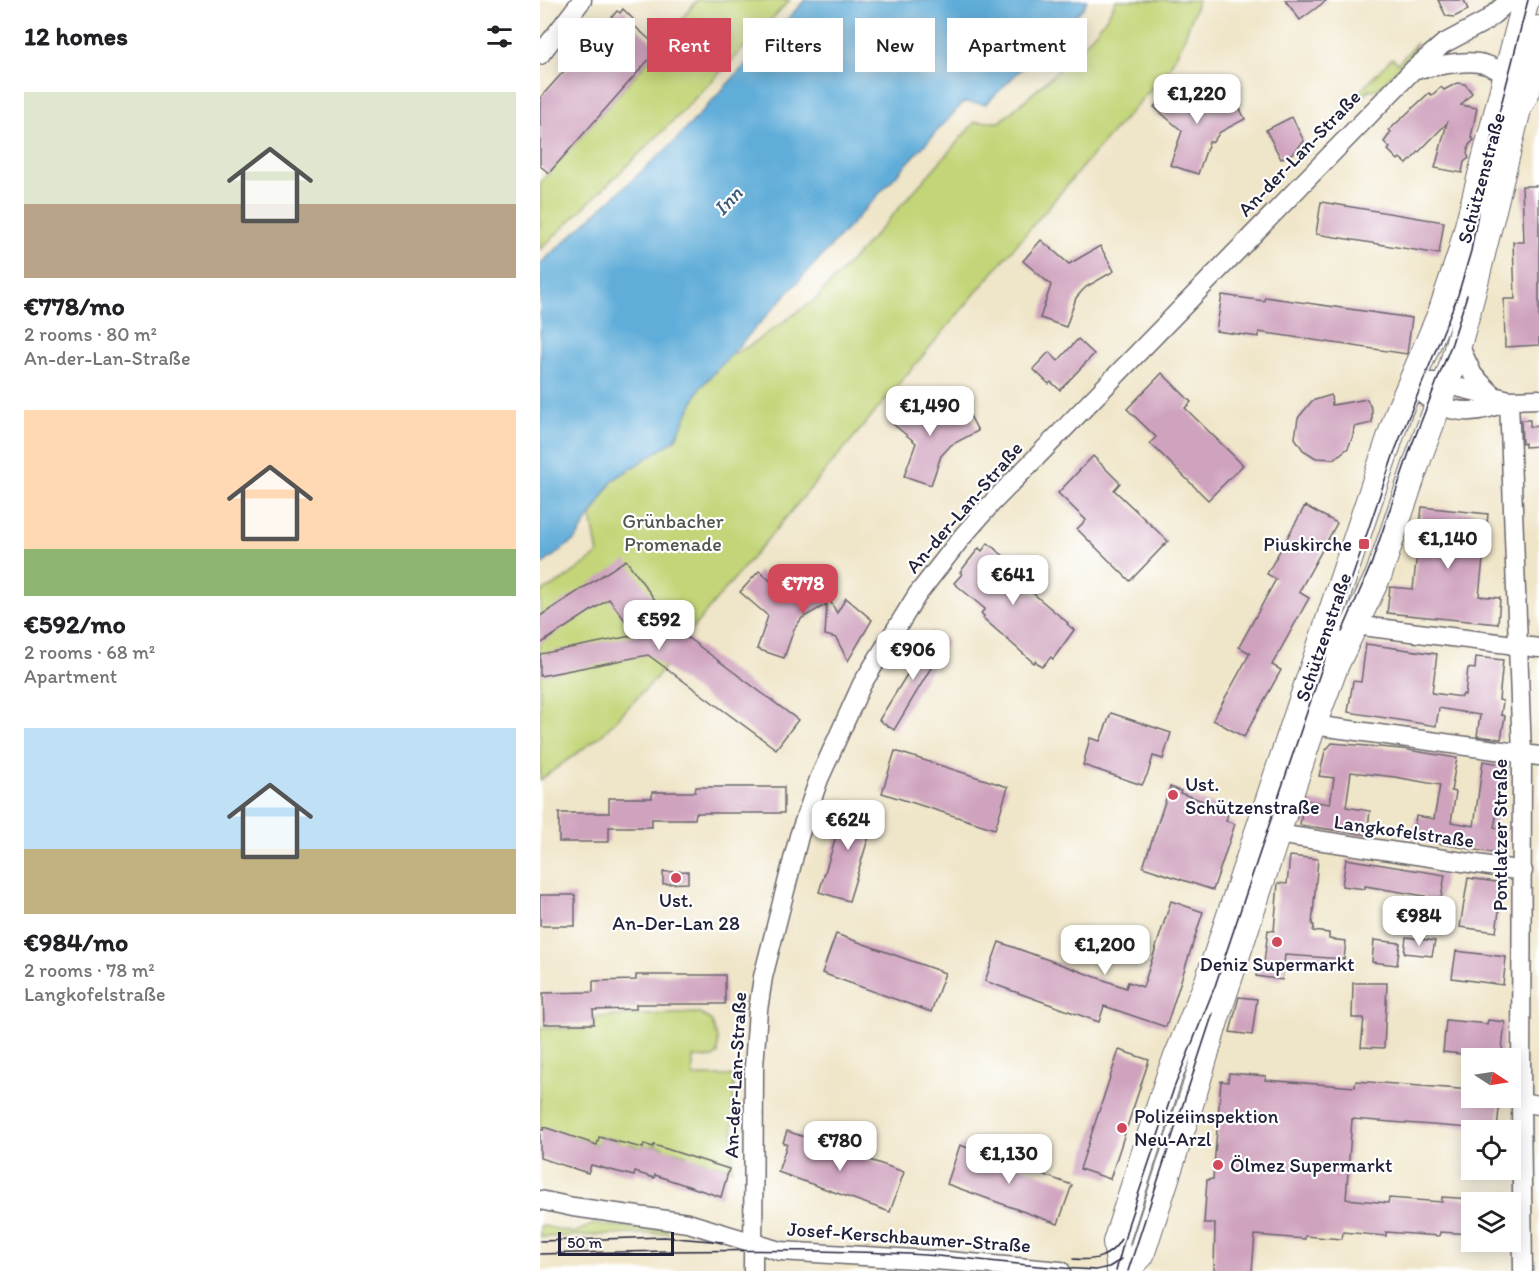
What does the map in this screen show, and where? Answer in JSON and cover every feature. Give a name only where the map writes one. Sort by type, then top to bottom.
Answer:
[{"type":"street","points":[[540,55],[582,0]]},
{"type":"street","name":"An-der-Lan-Straße","points":[[753,1271],[754,1067],[763,977],[799,836],[842,724],[873,664],[929,579],[990,505],[1414,69],[1443,44],[1486,21],[1510,0]]},
{"type":"street","name":"Schützenstraße","points":[[1119,1271],[1116,1242],[1170,1074],[1208,981],[1398,415],[1441,313],[1461,253],[1526,0]]},
{"type":"street","name":"Schützenstraße","points":[[1126,1271],[1141,1255],[1196,1089],[1215,1021],[1313,725],[1333,671],[1379,574],[1459,345],[1518,109],[1527,91],[1539,29]]},
{"type":"street","points":[[1443,44],[1456,55],[1468,61],[1489,66],[1507,77],[1516,94],[1518,109]]},
{"type":"street","points":[[1414,69],[1468,61]]},
{"type":"street","points":[[1459,345],[1473,375],[1502,398]]},
{"type":"street","points":[[1411,383],[1442,395],[1539,399]]},
{"type":"street","name":"Pontlatzer Straße","points":[[1502,398],[1517,645],[1531,755],[1523,871],[1530,1103],[1523,1271]]},
{"type":"street","points":[[1354,625],[1539,648]]},
{"type":"street","points":[[1313,725],[1531,755]]},
{"type":"street","name":"Langkofelstraße","points":[[1277,834],[1523,871]]},
{"type":"street","name":"Josef-Kerschbaumer-Straße","points":[[540,1200],[573,1207],[688,1223],[780,1251],[948,1260],[1061,1271]]},
{"type":"green space","points":[[697,0],[790,0],[773,18],[743,18],[743,49],[731,61],[731,18],[683,18]]},
{"type":"green space","name":"Grünbacher Promenade","points":[[1116,0],[1198,0],[1182,44],[1168,70],[1094,153],[696,624],[655,679],[602,735],[540,780],[540,593],[563,580],[598,554],[591,516],[613,480],[675,440],[700,388],[731,355],[749,346],[816,299],[975,122],[1000,122],[1056,72],[1087,72],[1087,41],[1108,15]]},
{"type":"green space","points":[[1417,43],[1411,55],[1378,89],[1369,90],[1327,135],[1324,129],[1392,58],[1398,63]]},
{"type":"green space","points":[[647,62],[647,72],[720,72],[540,250],[540,183]]},
{"type":"green space","points":[[698,1013],[711,1020],[718,1039],[718,1054],[713,1058],[693,1057],[693,1076],[734,1076],[732,1169],[687,1158],[687,1155],[675,1151],[663,1151],[664,1147],[654,1144],[653,1147],[644,1144],[643,1148],[600,1137],[597,1145],[544,1128],[540,1129],[540,1028],[592,1029],[595,1017]]},
{"type":"green space","points":[[594,1224],[667,1229],[668,1233],[540,1237],[540,1225],[574,1233]]},
{"type":"water","name":"Inn","points":[[805,0],[1087,0],[1084,7],[1073,18],[947,18],[947,72],[1018,72],[986,104],[964,102],[700,388],[675,440],[613,480],[576,539],[540,566],[540,264],[674,142],[743,67],[743,72],[843,72],[843,18],[788,18]]},
{"type":"building","points":[[1285,0],[1327,0],[1300,20]]},
{"type":"building","points":[[1438,0],[1464,0],[1468,10],[1454,17],[1446,16]]},
{"type":"building","points":[[623,9],[632,18],[611,18],[617,11],[620,13]]},
{"type":"building","points":[[635,27],[647,37],[647,62],[549,173],[540,166],[540,98],[563,72],[635,72]]},
{"type":"building","points":[[1457,83],[1465,84],[1472,93],[1461,105],[1477,108],[1471,137],[1474,140],[1469,145],[1467,154],[1469,158],[1464,162],[1462,173],[1435,168],[1447,123],[1407,164],[1400,158],[1398,160],[1384,142],[1391,132],[1389,130],[1429,93],[1432,95],[1441,87],[1444,90]]},
{"type":"building","points":[[1173,85],[1201,110],[1232,93],[1245,119],[1220,132],[1213,142],[1209,142],[1198,174],[1170,165],[1182,131],[1154,107]]},
{"type":"building","points":[[1292,117],[1304,141],[1293,153],[1281,159],[1266,130]]},
{"type":"building","points":[[1522,186],[1539,186],[1539,345],[1505,347],[1504,299],[1515,299],[1513,242],[1524,242]]},
{"type":"building","points":[[1321,202],[1444,222],[1439,254],[1316,234]]},
{"type":"building","points":[[1041,240],[1069,264],[1100,246],[1114,271],[1086,287],[1076,298],[1066,327],[1040,318],[1051,285],[1023,261]]},
{"type":"building","points":[[1222,295],[1264,301],[1265,297],[1412,318],[1407,354],[1259,332],[1259,337],[1216,331]]},
{"type":"building","points":[[1078,339],[1094,354],[1060,390],[1051,382],[1049,384],[1033,369],[1049,352],[1058,361]]},
{"type":"building","points":[[1162,373],[1191,402],[1185,408],[1243,465],[1208,500],[1150,443],[1156,437],[1127,409]]},
{"type":"building","points":[[1331,395],[1332,405],[1367,399],[1372,410],[1372,423],[1354,427],[1348,448],[1334,459],[1316,458],[1303,450],[1295,438],[1298,418],[1312,401]]},
{"type":"building","points":[[906,398],[934,422],[965,406],[978,431],[951,445],[941,456],[931,485],[904,476],[916,443],[888,420]]},
{"type":"building","points":[[1521,420],[1530,420],[1530,427],[1539,426],[1539,446],[1525,447],[1525,443],[1522,444]]},
{"type":"building","points":[[1093,456],[1120,483],[1114,490],[1168,541],[1130,581],[1077,529],[1086,520],[1058,493]]},
{"type":"building","points":[[1305,506],[1337,523],[1299,592],[1309,598],[1272,665],[1281,670],[1244,737],[1213,720],[1250,653],[1239,647],[1276,579],[1267,574]]},
{"type":"building","points":[[1422,507],[1488,514],[1479,596],[1500,598],[1498,624],[1387,613],[1390,587],[1413,589]]},
{"type":"building","points":[[988,543],[1022,571],[1016,579],[1074,630],[1053,659],[1051,657],[1042,667],[1035,661],[1034,663],[983,618],[981,613],[985,609],[954,583],[979,548],[982,551]]},
{"type":"building","points":[[626,560],[676,629],[798,720],[776,749],[648,655],[540,676],[540,654],[636,635],[609,599],[540,644],[540,616]]},
{"type":"building","points":[[759,571],[787,595],[817,578],[837,613],[846,598],[872,620],[848,661],[836,638],[825,635],[827,604],[802,618],[794,629],[784,658],[757,649],[768,616],[740,592]]},
{"type":"building","points":[[933,632],[947,641],[894,730],[879,720]]},
{"type":"building","points":[[1366,644],[1437,654],[1432,693],[1462,697],[1463,694],[1465,695],[1468,668],[1475,669],[1476,657],[1503,660],[1499,700],[1503,701],[1501,715],[1505,716],[1501,739],[1477,736],[1480,715],[1439,708],[1436,726],[1348,712],[1353,681],[1361,682]]},
{"type":"building","points":[[1111,713],[1171,733],[1163,759],[1153,756],[1142,785],[1083,765],[1090,738],[1100,741]]},
{"type":"building","points":[[1332,743],[1402,749],[1457,758],[1451,791],[1456,792],[1451,822],[1474,826],[1483,761],[1507,765],[1494,827],[1503,829],[1499,854],[1412,839],[1416,816],[1434,819],[1440,785],[1395,777],[1351,772],[1346,807],[1370,811],[1367,835],[1300,825],[1304,800],[1330,804],[1334,778],[1319,776],[1325,751]]},
{"type":"building","points":[[895,751],[1008,787],[995,829],[882,793]]},
{"type":"building","points":[[696,787],[784,787],[784,813],[696,813],[695,819],[652,819],[652,827],[609,827],[609,842],[559,842],[559,813],[609,813],[609,798],[652,798],[652,792],[695,792]]},
{"type":"building","points":[[1170,787],[1181,791],[1180,793],[1229,810],[1226,821],[1235,824],[1213,890],[1143,867]]},
{"type":"building","points":[[847,801],[877,810],[849,901],[819,892]]},
{"type":"building","points":[[1290,856],[1318,859],[1313,931],[1329,933],[1329,939],[1346,941],[1344,959],[1285,955],[1282,980],[1256,976],[1258,962],[1264,963],[1268,930],[1274,931],[1278,883],[1287,884]]},
{"type":"building","points":[[1346,859],[1445,875],[1441,898],[1438,897],[1436,910],[1423,908],[1425,896],[1365,886],[1365,889],[1342,886]]},
{"type":"building","name":"Ust. An-Der-Lan 28","points":[[688,871],[688,883],[663,884],[663,872]]},
{"type":"building","points":[[1468,878],[1503,883],[1496,932],[1460,927]]},
{"type":"building","points":[[540,895],[575,895],[575,926],[540,926]]},
{"type":"building","points":[[1171,901],[1203,912],[1166,1027],[1104,1006],[1099,1022],[985,981],[999,942],[1126,988],[1128,982],[1143,987]]},
{"type":"building","points":[[836,934],[945,973],[931,1012],[822,973]]},
{"type":"building","points":[[1406,937],[1435,941],[1432,956],[1404,953]]},
{"type":"building","points":[[1374,940],[1400,943],[1397,965],[1372,962]]},
{"type":"building","points":[[1456,951],[1506,957],[1503,985],[1452,978]]},
{"type":"building","points":[[636,975],[725,975],[725,1004],[636,1004],[636,1009],[593,1010],[594,1024],[544,1024],[543,993],[593,992],[593,981],[636,980]]},
{"type":"building","points":[[1353,983],[1387,983],[1384,1048],[1361,1047],[1364,1018],[1352,1018]]},
{"type":"building","points":[[1239,997],[1257,999],[1252,1035],[1230,1032]]},
{"type":"building","points":[[1446,1020],[1487,1024],[1488,1020],[1505,1022],[1502,1048],[1461,1048],[1461,1054],[1443,1052]]},
{"type":"building","points":[[1119,1050],[1149,1060],[1110,1179],[1080,1169]]},
{"type":"building","points":[[1229,1073],[1266,1076],[1265,1080],[1355,1087],[1356,1081],[1461,1089],[1461,1108],[1499,1108],[1498,1120],[1461,1120],[1461,1127],[1352,1119],[1346,1199],[1388,1203],[1389,1198],[1442,1202],[1442,1197],[1461,1198],[1461,1233],[1440,1232],[1439,1236],[1386,1232],[1386,1236],[1343,1232],[1342,1239],[1255,1235],[1252,1271],[1214,1271],[1215,1223],[1204,1223],[1207,1180],[1213,1179],[1221,1081],[1228,1082]]},
{"type":"building","points":[[544,1127],[597,1145],[599,1137],[643,1148],[644,1144],[653,1147],[654,1145],[729,1169],[721,1197],[655,1175],[654,1178],[635,1172],[634,1176],[591,1165],[588,1173],[540,1158],[540,1129],[543,1130]]},
{"type":"building","points":[[787,1131],[904,1172],[890,1212],[778,1172],[787,1144],[783,1143]]},
{"type":"building","points":[[960,1145],[1072,1185],[1058,1224],[947,1184]]},
{"type":"tram line","points":[[1116,1271],[1129,1222],[1174,1088],[1215,986],[1394,453],[1458,295],[1471,251],[1489,152],[1528,0]]},
{"type":"tram line","points":[[1342,632],[1371,565],[1411,447],[1452,343],[1467,295]]},
{"type":"tram line","points":[[1128,1271],[1213,1013]]},
{"type":"tram line","points":[[540,1241],[664,1237],[723,1242]]},
{"type":"tram line","points":[[1073,1259],[1101,1257],[1112,1250],[1121,1239]]},
{"type":"tram line","points":[[540,1254],[724,1250],[863,1252],[932,1255],[1096,1270],[1109,1267],[1122,1259]]},
{"type":"place","name":"Piuskirche","points":[[1364,544]]},
{"type":"place","name":"Ust. Schützenstraße","points":[[1173,795]]},
{"type":"place","name":"Ust. An-Der-Lan 28","points":[[676,878]]},
{"type":"place","name":"Deniz Supermarkt","points":[[1277,942]]},
{"type":"place","name":"Polizeiinspektion Neu-Arzl","points":[[1122,1128]]},
{"type":"place","name":"Ölmez Supermarkt","points":[[1218,1165]]}]
